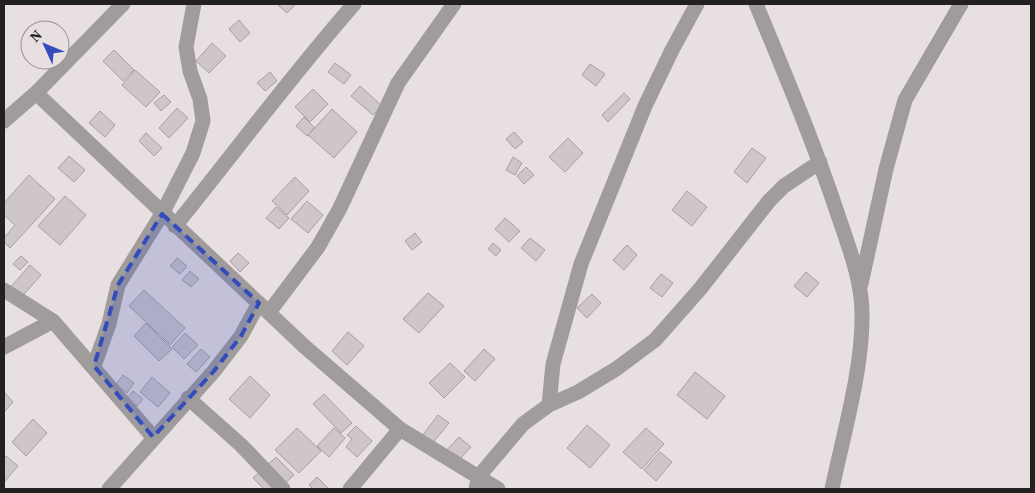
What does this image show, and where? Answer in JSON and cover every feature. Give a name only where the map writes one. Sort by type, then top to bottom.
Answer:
[{"type":"street","points":[[4,121],[36,93],[123,4]]},
{"type":"street","points":[[94,366],[109,324],[118,285],[162,214],[193,153],[203,121],[200,99],[190,71],[186,47],[194,4]]},
{"type":"street","points":[[175,226],[278,93],[354,4]]},
{"type":"street","points":[[108,489],[214,371],[264,307],[318,247],[340,208],[398,83],[454,4]]},
{"type":"street","points":[[549,405],[553,364],[581,264],[646,106],[672,50],[698,4]]},
{"type":"street","points":[[756,4],[820,162],[855,264],[860,288],[862,316],[857,368],[832,489]]},
{"type":"street","points":[[860,288],[886,169],[905,100],[962,4]]},
{"type":"street","points":[[36,93],[304,346],[400,429],[478,483],[498,489]]},
{"type":"street","points":[[478,483],[523,424],[549,405],[578,392],[616,369],[655,340],[700,289],[769,201],[784,186],[820,162]]},
{"type":"street","points":[[4,290],[53,321],[94,366],[153,437]]},
{"type":"street","points":[[4,347],[53,321]]},
{"type":"street","points":[[188,398],[241,445],[283,489]]},
{"type":"street","points":[[350,489],[400,429]]},
{"type":"highlighted area","points":[[162,214],[259,303],[241,336],[214,371],[153,437],[94,366],[118,285]]},
{"type":"building","points":[[277,4],[296,4],[287,13]]},
{"type":"building","points":[[239,20],[250,33],[240,42],[229,29]]},
{"type":"building","points":[[212,43],[226,56],[209,73],[196,61]]},
{"type":"building","points":[[114,50],[134,70],[123,81],[103,61]]},
{"type":"building","points":[[335,63],[351,75],[344,84],[328,72]]},
{"type":"building","points":[[590,64],[605,74],[596,86],[582,75]]},
{"type":"building","points":[[135,70],[160,92],[146,107],[122,85]]},
{"type":"building","points":[[270,72],[277,81],[265,91],[257,83]]},
{"type":"building","points":[[360,86],[382,106],[373,115],[351,96]]},
{"type":"building","points":[[313,89],[328,104],[310,122],[295,107]]},
{"type":"building","points":[[624,93],[630,99],[608,122],[602,115]]},
{"type":"building","points":[[164,95],[171,102],[161,111],[154,103]]},
{"type":"building","points":[[177,108],[188,118],[169,138],[159,128]]},
{"type":"building","points":[[332,109],[357,132],[334,158],[308,135]]},
{"type":"building","points":[[100,111],[115,125],[105,137],[89,123]]},
{"type":"building","points":[[304,117],[315,128],[307,136],[296,126]]},
{"type":"building","points":[[514,132],[523,142],[515,149],[506,139]]},
{"type":"building","points":[[146,133],[162,148],[154,156],[139,141]]},
{"type":"building","points":[[568,138],[583,153],[565,172],[549,157]]},
{"type":"building","points":[[752,148],[766,158],[747,183],[734,172]]},
{"type":"building","points":[[69,156],[85,170],[74,182],[58,168]]},
{"type":"building","points":[[513,157],[522,163],[515,175],[506,170]]},
{"type":"building","points":[[526,167],[534,175],[524,184],[517,176]]},
{"type":"building","points":[[29,175],[55,199],[10,248],[4,242],[4,238],[15,225],[4,215],[4,203]]},
{"type":"building","points":[[295,177],[309,191],[287,215],[272,201]]},
{"type":"building","points":[[687,191],[707,207],[692,226],[672,210]]},
{"type":"building","points":[[65,196],[86,215],[60,245],[38,226]]},
{"type":"building","points":[[307,201],[323,215],[308,233],[291,219]]},
{"type":"building","points":[[276,207],[289,218],[279,229],[266,218]]},
{"type":"building","points":[[505,218],[520,231],[509,242],[495,229]]},
{"type":"building","points":[[415,233],[422,242],[412,250],[405,241]]},
{"type":"building","points":[[530,238],[545,250],[536,261],[521,248]]},
{"type":"building","points":[[493,243],[501,250],[496,256],[488,249]]},
{"type":"building","points":[[627,245],[637,255],[624,270],[613,260]]},
{"type":"building","points":[[238,253],[249,263],[240,272],[230,261]]},
{"type":"building","points":[[21,256],[28,262],[20,270],[13,264]]},
{"type":"building","points":[[177,258],[187,266],[180,274],[170,266]]},
{"type":"building","points":[[30,265],[41,275],[18,301],[7,291]]},
{"type":"building","points":[[190,271],[199,279],[191,287],[182,280]]},
{"type":"building","points":[[806,272],[819,283],[807,297],[794,286]]},
{"type":"building","points":[[661,274],[673,283],[662,297],[650,288]]},
{"type":"building","points":[[144,290],[185,328],[170,345],[129,306]]},
{"type":"building","points":[[428,293],[444,306],[419,333],[403,319]]},
{"type":"building","points":[[592,294],[601,303],[587,318],[577,308]]},
{"type":"building","points":[[146,323],[172,349],[159,361],[134,336]]},
{"type":"building","points":[[348,332],[364,346],[347,365],[332,351]]},
{"type":"building","points":[[185,333],[198,345],[184,359],[172,347]]},
{"type":"building","points":[[201,349],[210,357],[196,372],[187,364]]},
{"type":"building","points":[[484,349],[495,359],[475,381],[464,371]]},
{"type":"building","points":[[450,363],[465,377],[444,398],[429,383]]},
{"type":"building","points":[[695,372],[725,396],[707,419],[677,395]]},
{"type":"building","points":[[123,375],[134,383],[127,393],[116,384]]},
{"type":"building","points":[[250,376],[270,395],[250,418],[229,399]]},
{"type":"building","points":[[152,377],[170,393],[158,407],[140,392]]},
{"type":"building","points":[[133,391],[143,399],[137,406],[127,399]]},
{"type":"building","points":[[4,392],[13,402],[4,412]]},
{"type":"building","points":[[324,394],[352,423],[341,433],[313,404]]},
{"type":"building","points":[[438,415],[449,423],[432,444],[422,436]]},
{"type":"building","points":[[33,419],[47,433],[26,456],[12,442]]},
{"type":"building","points":[[587,425],[610,445],[590,468],[567,448]]},
{"type":"building","points":[[356,426],[372,441],[357,457],[346,447],[352,439],[347,435]]},
{"type":"building","points":[[297,428],[321,451],[299,473],[275,450]]},
{"type":"building","points":[[334,428],[345,438],[329,457],[317,446]]},
{"type":"building","points":[[646,428],[664,444],[642,469],[623,452]]},
{"type":"building","points":[[459,437],[471,447],[456,463],[444,453]]},
{"type":"building","points":[[660,452],[672,462],[656,481],[644,470]]},
{"type":"building","points":[[6,456],[18,466],[4,482],[4,458]]},
{"type":"building","points":[[276,457],[294,475],[279,489],[264,489],[253,478]]},
{"type":"building","points":[[317,477],[329,489],[313,489],[309,485]]}]
